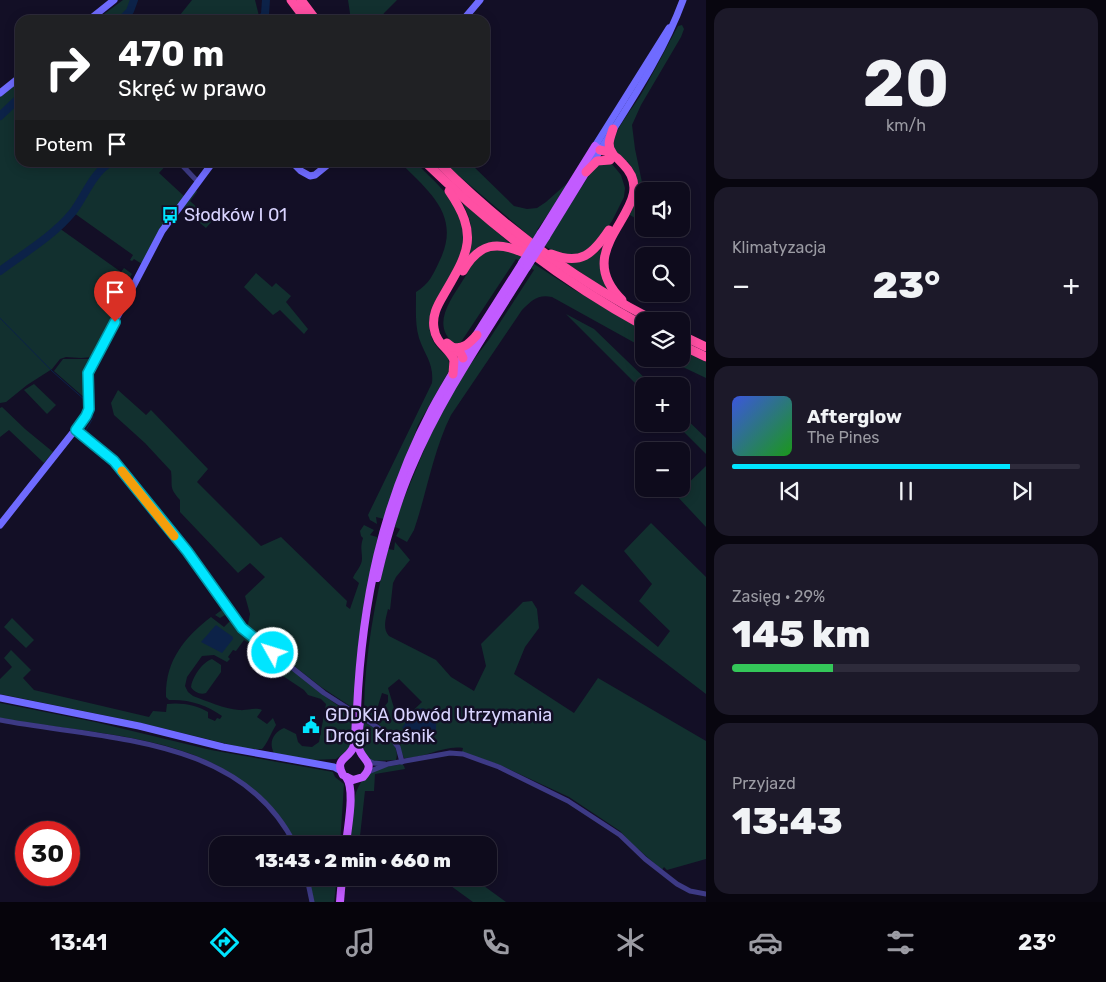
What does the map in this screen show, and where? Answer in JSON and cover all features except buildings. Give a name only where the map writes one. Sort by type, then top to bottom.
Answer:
[{"type":"highway","points":[[291,0],[302,15]]},
{"type":"highway","points":[[301,0],[312,15]]},
{"type":"highway","points":[[540,250],[558,257],[577,259],[591,253],[624,207],[627,195],[625,176],[612,157],[608,143],[613,129]]},
{"type":"highway","points":[[598,148],[601,153],[622,162],[629,172],[633,185],[630,206],[607,244],[604,258],[604,270],[611,286],[632,309]]},
{"type":"highway","points":[[586,172],[597,161],[612,157]]},
{"type":"highway","points":[[430,167],[486,218],[545,264],[635,321]]},
{"type":"highway","points":[[443,167],[478,200],[540,250],[580,278],[638,312]]},
{"type":"highway","points":[[439,176],[461,209],[466,221],[468,238],[467,248],[462,261],[438,303],[434,316],[434,328],[437,339],[448,348],[461,354],[465,359]]},
{"type":"highway","points":[[453,374],[454,360],[440,332],[439,317],[443,306],[471,258],[487,247],[499,246],[520,251],[545,264]]},
{"type":"highway","points":[[448,348],[464,347],[477,335]]},
{"type":"highway","points":[[690,339],[706,347]]},
{"type":"highway","points":[[690,349],[706,357]]},
{"type":"main road","points":[[359,710],[364,620],[371,579],[382,534],[411,454],[432,408],[598,148]]},
{"type":"main road","points":[[543,235],[586,172]]},
{"type":"main road","points":[[350,804],[355,786],[364,776],[368,766],[365,757],[358,747],[358,721],[367,633],[375,585],[387,536],[402,493],[423,443],[477,335],[524,265]]},
{"type":"main road","points":[[347,836],[350,804],[349,784],[340,764],[353,747],[358,721]]},
{"type":"main road","points":[[346,756],[355,752],[365,757]]},
{"type":"main road","points":[[344,774],[353,780],[364,776]]},
{"type":"main road","points":[[340,902],[341,886]]},
{"type":"street","points":[[95,15],[113,0]]},
{"type":"street","points":[[467,15],[480,0]]},
{"type":"street","points":[[598,148],[613,129],[661,52],[683,0]]},
{"type":"street","points":[[586,172],[598,148],[676,17]]},
{"type":"street","points":[[0,93],[15,81]]},
{"type":"street","points":[[184,167],[198,182]]},
{"type":"street","points":[[0,524],[86,416],[89,409],[87,381],[91,367],[162,231],[209,167]]},
{"type":"street","points":[[297,167],[304,174],[310,176],[324,167]]},
{"type":"street","points":[[76,430],[114,461],[125,474],[187,551],[242,628],[324,694],[388,734],[396,743],[402,762]]},
{"type":"street","points":[[0,698],[133,725],[223,747],[336,768],[344,774]]},
{"type":"street","points":[[0,720],[145,743],[199,760],[233,777],[258,796],[284,826],[290,836]]},
{"type":"street","points":[[364,776],[371,770],[388,764],[456,753],[499,767],[568,800],[620,835],[634,850],[677,884],[690,891],[706,894]]},
{"type":"street","points":[[313,763],[337,761],[346,756]]},
{"type":"street","points":[[365,757],[373,763],[388,764]]},
{"type":"street","points":[[309,886],[312,902]]},
{"type":"green space","points":[[123,0],[133,0],[129,11],[125,15],[103,15]]},
{"type":"green space","points":[[192,0],[255,0],[259,15],[180,15]]},
{"type":"green space","points":[[348,0],[397,0],[383,15],[350,15]]},
{"type":"green space","points":[[682,25],[684,29],[681,37],[641,105],[632,125],[642,182],[637,182],[632,167],[614,150],[614,138],[643,91],[678,26]]},
{"type":"green space","points":[[15,85],[15,100],[0,115],[0,97]]},
{"type":"green space","points":[[15,103],[15,167],[101,167],[71,211],[44,236],[0,267],[0,118]]},
{"type":"green space","points":[[606,162],[612,164],[621,175],[625,188],[624,197],[612,221],[591,250],[573,256],[558,254],[533,239],[449,167],[474,167],[514,206],[527,209],[537,208],[546,202],[573,178],[537,230],[549,238],[595,166]]},
{"type":"green space","points":[[110,167],[164,167],[159,173],[185,197],[142,264],[134,259],[130,260],[133,255],[74,213],[102,171]]},
{"type":"green space","points":[[405,167],[420,167],[440,186],[457,212],[464,234],[463,249],[457,265],[432,312],[430,328],[434,342],[448,357],[450,369],[418,425],[384,519],[376,517],[377,524],[370,520],[368,515],[432,383],[432,370],[418,333],[416,292],[435,271],[445,246],[447,231],[445,218],[440,207]]},
{"type":"green space","points":[[196,190],[197,192],[190,201],[212,221],[206,228],[182,208]]},
{"type":"green space","points":[[635,201],[635,218],[630,215]]},
{"type":"green space","points":[[462,202],[511,244],[487,243],[468,257],[472,235],[468,216]]},
{"type":"green space","points":[[59,228],[121,272],[124,268],[132,274],[126,283],[131,286],[93,357],[66,357],[60,359],[52,369],[27,385],[6,402],[0,403],[0,272]]},
{"type":"green space","points":[[603,247],[601,271],[610,292],[562,260],[584,260],[594,255]]},
{"type":"green space","points":[[500,248],[514,251],[635,326],[635,343],[552,297],[539,297],[529,303],[522,310],[451,415],[435,457],[419,516],[407,542],[396,536],[400,529],[395,527],[398,513],[429,438],[458,381],[490,338],[534,270],[516,259],[461,342],[456,345],[448,338],[444,330],[445,313],[472,264],[478,256]]},
{"type":"green space","points":[[256,273],[272,287],[276,283],[291,296],[286,302],[308,329],[304,334],[280,310],[273,315],[244,287]]},
{"type":"green space","points":[[566,314],[594,329],[644,377],[635,377],[635,383]]},
{"type":"green space","points":[[690,354],[706,362],[706,378],[683,367],[690,367]]},
{"type":"green space","points":[[63,359],[92,359],[84,378],[86,399],[54,371]]},
{"type":"green space","points":[[34,384],[56,405],[47,414],[24,390]]},
{"type":"green space","points":[[118,390],[146,415],[151,410],[208,469],[197,482],[261,546],[281,537],[347,601],[346,606],[350,609],[359,583],[353,578],[362,562],[361,547],[363,538],[360,531],[364,525],[374,530],[370,535],[377,537],[377,541],[363,610],[353,708],[321,687],[247,629],[250,614],[245,596],[265,577],[250,563],[238,573],[180,512],[180,500],[172,489],[171,471],[145,443],[114,415],[111,403]]},
{"type":"green space","points":[[2,407],[53,452],[44,463],[9,430],[0,437],[0,408]]},
{"type":"green space","points":[[690,423],[706,438],[706,454],[684,432],[690,432]]},
{"type":"green space","points":[[706,466],[706,527],[678,497],[690,497],[690,481]]},
{"type":"green space","points":[[651,523],[706,577],[706,694],[574,593],[582,584],[658,647],[670,631],[639,601],[652,584],[624,551]]},
{"type":"green space","points":[[395,542],[410,560],[393,583],[390,610],[388,609],[385,623],[387,633],[389,636],[436,660],[451,677],[474,691],[486,666],[481,644],[523,602],[532,601],[537,609],[539,628],[525,647],[514,674],[574,713],[598,678],[706,741],[706,859],[667,870],[664,867],[662,870],[620,831],[569,797],[500,765],[462,752],[463,748],[448,748],[411,758],[404,758],[395,737],[378,724],[381,711],[388,702],[388,695],[382,693],[374,719],[366,715],[364,708],[366,668],[375,607],[388,549],[394,550]],"holes":[[[399,679],[422,702],[401,722],[397,718],[388,688]]]},
{"type":"green space","points":[[223,609],[237,624],[326,697],[354,717],[350,749],[336,759],[311,760],[274,753],[272,749],[273,738],[277,732],[284,728],[296,734],[298,742],[302,746],[312,747],[319,742],[326,704],[321,699],[308,695],[304,690],[283,676],[282,672],[285,668],[244,640],[236,651],[233,650],[227,662],[214,655],[202,656],[187,677],[185,686],[193,696],[222,706],[239,710],[262,710],[257,717],[267,724],[273,718],[276,725],[262,749],[248,749],[137,722],[0,694],[0,679],[12,667],[4,658],[11,650],[31,670],[23,678],[34,690],[149,717],[153,711],[166,712],[167,704],[189,705],[208,712],[208,718],[215,721],[222,716],[204,706],[191,702],[169,700],[166,697],[169,672],[178,651],[192,633],[211,617],[224,627],[230,621],[225,615],[220,618],[215,615]]},
{"type":"green space","points":[[12,618],[34,640],[26,648],[4,627]]},
{"type":"green space","points":[[212,659],[221,665],[221,672],[206,693],[197,693],[191,687],[193,679],[201,667]]},
{"type":"green space","points":[[0,703],[95,722],[211,750],[333,772],[335,777],[344,784],[341,836],[292,836],[274,813],[237,778],[210,762],[182,751],[152,742],[121,736],[0,718]]},
{"type":"green space","points":[[364,722],[381,732],[392,742],[397,753],[396,760],[373,761],[368,757],[362,744]]},
{"type":"green space","points":[[402,764],[405,769],[375,774],[374,791],[365,791],[360,836],[351,836],[353,805],[359,786],[371,772]]},
{"type":"green space","points":[[311,886],[336,886],[334,902],[314,902]]},
{"type":"green space","points":[[451,886],[484,886],[506,902],[473,902]]},
{"type":"water","points":[[216,625],[233,637],[222,653],[201,642]]},
{"type":"water","points":[[420,708],[424,709],[436,724],[436,731],[427,737],[402,728]]},
{"type":"waterway","points":[[126,15],[130,11],[134,0]]},
{"type":"waterway","points":[[264,15],[266,0]]},
{"type":"waterway","points":[[0,116],[15,102]]},
{"type":"waterway","points":[[0,271],[47,237],[64,221],[77,207],[94,178],[104,167]]},
{"type":"waterway","points":[[0,318],[52,371],[86,401]]},
{"type":"waterway","points":[[92,409],[93,418]]},
{"type":"waterway","points":[[92,420],[86,433],[114,458]]},
{"type":"slow traffic","points":[[122,471],[174,536]]},
{"type":"place","name":"Słodków I 01","points":[[170,215]]},
{"type":"place","name":"GDDKiA Obwód Utrzymania Drogi Kraśnik","points":[[311,725]]},
{"type":"route","points":[[115,322],[88,373],[89,409],[76,430],[114,461],[187,551],[242,628],[273,653]]}]
